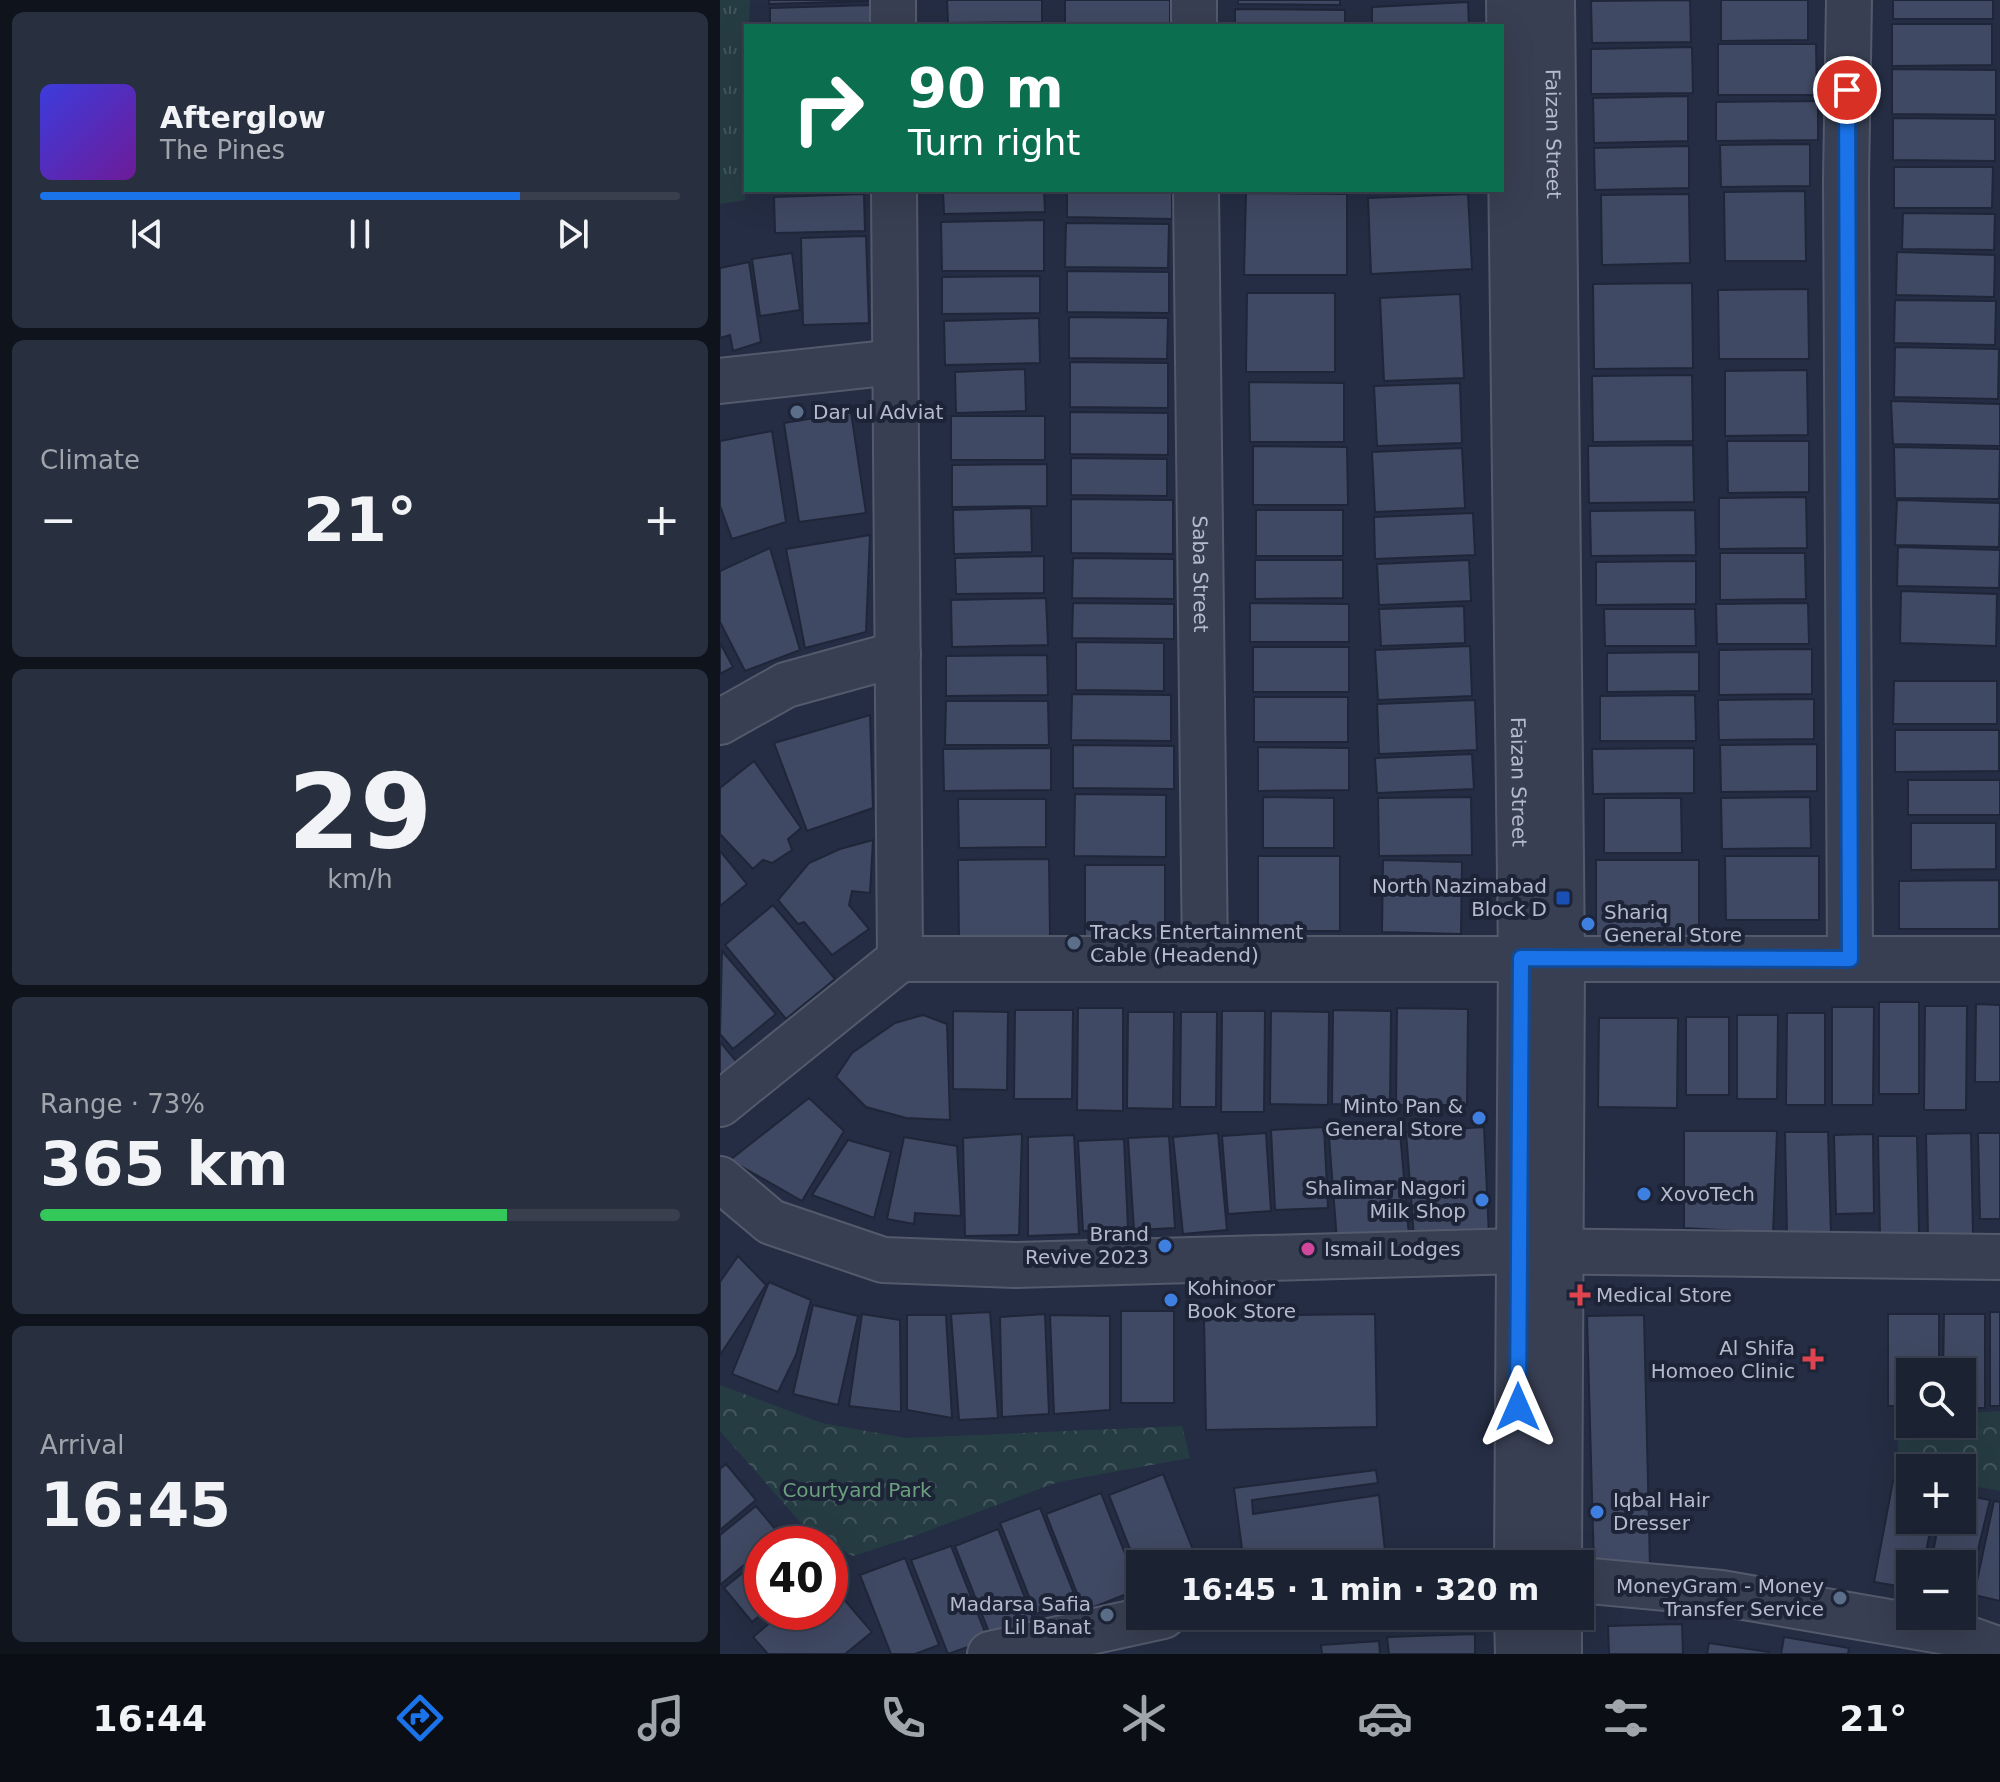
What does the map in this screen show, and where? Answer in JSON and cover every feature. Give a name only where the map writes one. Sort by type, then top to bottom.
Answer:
[{"type":"street","points":[[893,0],[893,24]]},
{"type":"street","points":[[1194,0],[1194,24]]},
{"type":"street","name":"Faizan Street","points":[[1509,0],[1542,959]]},
{"type":"street","name":"Faizan Street","points":[[1518,1550],[1540,1251],[1552,0]]},
{"type":"street","points":[[1849,0],[1846,212],[1850,959]]},
{"type":"street","points":[[894,192],[900,959]]},
{"type":"street","name":"Saba Street","points":[[1196,192],[1205,959]]},
{"type":"street","points":[[720,381],[895,362]]},
{"type":"street","points":[[720,722],[786,685],[898,654]]},
{"type":"street","points":[[720,1104],[900,959],[2000,959]]},
{"type":"street","points":[[720,1179],[771,1222],[883,1260],[1015,1265],[1540,1251],[2000,1257]]},
{"type":"street","name":"Faizan Street","points":[[1540,1251],[1558,1550]]},
{"type":"street","points":[[1594,1581],[1721,1593],[1952,1633],[2000,1650]]},
{"type":"street","points":[[990,1654],[1126,1624]]},
{"type":"street","points":[[1517,1630],[1518,1654]]},
{"type":"street","points":[[1559,1630],[1559,1654]]},
{"type":"green space","points":[[720,0],[750,0],[749,24],[744,24],[745,200],[720,204]]},
{"type":"green space","name":"Courtyard Park","points":[[720,1385],[822,1423],[906,1438],[1182,1426],[1190,1458],[1058,1482],[853,1556],[848,1553],[848,1526],[804,1526],[720,1431]]},
{"type":"green space","points":[[2000,1411],[2000,1491],[1976,1487],[1976,1454],[1898,1454],[1898,1438],[1976,1438],[1976,1412]]},
{"type":"building","points":[[769,0],[871,0],[871,1],[769,4]]},
{"type":"building","points":[[947,0],[1042,0],[1042,22],[948,23]]},
{"type":"building","points":[[1065,0],[1170,0],[1170,24],[1065,24]]},
{"type":"building","points":[[1238,0],[1340,0],[1340,5],[1238,4]]},
{"type":"building","points":[[1690,0],[1691,42],[1592,43],[1591,1]]},
{"type":"building","points":[[1721,0],[1808,0],[1808,40],[1721,41]]},
{"type":"building","points":[[1893,0],[1993,0],[1993,19],[1893,19]]},
{"type":"building","points":[[1468,2],[1469,24],[1372,24],[1372,7]]},
{"type":"building","points":[[873,5],[873,24],[770,24],[770,8]]},
{"type":"building","points":[[1235,9],[1345,10],[1345,24],[1235,24]]},
{"type":"building","points":[[1892,24],[1992,24],[1992,65],[1892,66]]},
{"type":"building","points":[[1718,44],[1816,44],[1817,95],[1718,95]]},
{"type":"building","points":[[1692,47],[1693,93],[1591,94],[1591,49]]},
{"type":"building","points":[[1892,69],[1996,70],[1996,115],[1892,114]]},
{"type":"building","points":[[1688,96],[1688,141],[1594,143],[1593,98]]},
{"type":"building","points":[[1818,101],[1818,140],[1716,141],[1716,102]]},
{"type":"building","points":[[1893,118],[1995,119],[1995,161],[1893,160]]},
{"type":"building","points":[[1810,144],[1810,186],[1721,187],[1720,145]]},
{"type":"building","points":[[1689,146],[1689,188],[1595,190],[1594,148]]},
{"type":"building","points":[[1894,167],[1993,167],[1992,208],[1894,208]]},
{"type":"building","points":[[1805,191],[1806,261],[1725,261],[1724,192]]},
{"type":"building","points":[[943,192],[1044,192],[1045,212],[944,214]]},
{"type":"building","points":[[1067,192],[1172,192],[1172,219],[1067,217]]},
{"type":"building","points":[[1246,193],[1347,194],[1347,275],[1244,275]]},
{"type":"building","points":[[864,194],[865,231],[775,233],[774,197]]},
{"type":"building","points":[[1468,194],[1472,269],[1371,274],[1368,198]]},
{"type":"building","points":[[1689,194],[1690,263],[1602,265],[1601,195]]},
{"type":"building","points":[[1903,213],[1995,214],[1994,250],[1902,249]]},
{"type":"building","points":[[1044,220],[1044,271],[942,271],[941,222]]},
{"type":"building","points":[[1066,223],[1169,224],[1168,268],[1065,267]]},
{"type":"building","points":[[866,236],[869,323],[803,325],[801,238]]},
{"type":"building","points":[[1897,252],[1995,255],[1994,297],[1896,295]]},
{"type":"building","points":[[792,253],[800,310],[760,316],[752,259]]},
{"type":"building","points":[[749,262],[761,342],[733,351],[730,335],[720,338],[720,268]]},
{"type":"building","points":[[1067,271],[1169,272],[1169,313],[1067,312]]},
{"type":"building","points":[[1040,276],[1040,313],[942,314],[942,277]]},
{"type":"building","points":[[1692,283],[1693,368],[1594,369],[1593,284]]},
{"type":"building","points":[[1808,289],[1809,359],[1719,359],[1718,290]]},
{"type":"building","points":[[1247,293],[1335,293],[1335,372],[1246,372]]},
{"type":"building","points":[[1460,294],[1464,378],[1384,381],[1380,298]]},
{"type":"building","points":[[1895,300],[1996,301],[1995,345],[1894,343]]},
{"type":"building","points":[[1069,317],[1168,318],[1167,359],[1069,358]]},
{"type":"building","points":[[1039,318],[1040,363],[945,365],[944,321]]},
{"type":"building","points":[[1895,347],[1999,349],[1998,399],[1894,397]]},
{"type":"building","points":[[1070,362],[1168,363],[1168,408],[1070,407]]},
{"type":"building","points":[[1025,369],[1026,411],[956,413],[955,372]]},
{"type":"building","points":[[1807,370],[1808,435],[1725,436],[1725,371]]},
{"type":"building","points":[[1692,375],[1693,441],[1593,442],[1592,376]]},
{"type":"building","points":[[1249,382],[1344,383],[1344,442],[1250,442]]},
{"type":"building","points":[[1460,383],[1462,443],[1377,446],[1374,386]]},
{"type":"building","points":[[1891,401],[2000,404],[2000,446],[1893,444]]},
{"type":"building","points":[[851,412],[866,513],[799,522],[784,423]]},
{"type":"building","points":[[1070,412],[1168,413],[1168,455],[1070,454]]},
{"type":"building","points":[[951,416],[1045,416],[1045,460],[951,460]]},
{"type":"building","points":[[772,431],[786,522],[732,539],[720,506],[720,441]]},
{"type":"building","points":[[1727,441],[1809,441],[1809,492],[1728,493]]},
{"type":"building","points":[[1693,445],[1694,502],[1589,503],[1588,446]]},
{"type":"building","points":[[1253,446],[1347,447],[1348,505],[1253,505]]},
{"type":"building","points":[[1894,447],[2000,449],[1999,499],[1895,498]]},
{"type":"building","points":[[1462,448],[1465,508],[1375,512],[1372,452]]},
{"type":"building","points":[[1071,458],[1167,459],[1167,496],[1071,495]]},
{"type":"building","points":[[1047,464],[1047,506],[952,507],[952,465]]},
{"type":"building","points":[[1806,497],[1807,548],[1719,549],[1719,498]]},
{"type":"building","points":[[1071,499],[1173,500],[1173,554],[1071,553]]},
{"type":"building","points":[[1897,500],[2000,503],[1999,547],[1895,545]]},
{"type":"building","points":[[1031,508],[1032,552],[954,554],[953,510]]},
{"type":"building","points":[[1256,510],[1343,510],[1343,556],[1256,556]]},
{"type":"building","points":[[1695,510],[1696,555],[1591,556],[1590,511]]},
{"type":"building","points":[[1473,513],[1475,555],[1375,559],[1374,517]]},
{"type":"building","points":[[870,535],[866,632],[805,648],[786,549]]},
{"type":"building","points":[[1898,547],[2000,550],[1999,588],[1897,586]]},
{"type":"building","points":[[770,548],[800,650],[745,671],[720,622],[720,571]]},
{"type":"building","points":[[1720,553],[1805,553],[1806,599],[1720,600]]},
{"type":"building","points":[[1044,556],[1044,593],[956,594],[955,558]]},
{"type":"building","points":[[1073,558],[1174,559],[1174,599],[1072,598]]},
{"type":"building","points":[[1255,560],[1343,560],[1343,598],[1255,599]]},
{"type":"building","points":[[1469,560],[1471,601],[1379,605],[1377,564]]},
{"type":"building","points":[[1696,561],[1696,604],[1596,605],[1596,562]]},
{"type":"building","points":[[1901,591],[1997,594],[1996,646],[1900,643]]},
{"type":"building","points":[[1046,598],[1048,645],[952,647],[951,600]]},
{"type":"building","points":[[1073,603],[1174,604],[1174,639],[1072,638]]},
{"type":"building","points":[[1250,603],[1349,604],[1349,642],[1250,642]]},
{"type":"building","points":[[1808,603],[1809,644],[1717,644],[1716,604]]},
{"type":"building","points":[[1464,606],[1465,643],[1381,646],[1379,609]]},
{"type":"building","points":[[1604,609],[1695,609],[1696,646],[1605,646]]},
{"type":"building","points":[[1076,642],[1164,643],[1164,691],[1076,690]]},
{"type":"building","points":[[720,643],[733,667],[720,674]]},
{"type":"building","points":[[1470,646],[1472,696],[1378,700],[1375,650]]},
{"type":"building","points":[[1253,647],[1349,647],[1349,692],[1253,692]]},
{"type":"building","points":[[1812,649],[1812,694],[1719,695],[1719,650]]},
{"type":"building","points":[[1699,652],[1699,691],[1607,692],[1607,653]]},
{"type":"building","points":[[1047,655],[1048,695],[946,696],[946,656]]},
{"type":"building","points":[[1894,681],[1997,681],[1997,724],[1893,724]]},
{"type":"building","points":[[1072,694],[1171,695],[1171,741],[1071,740]]},
{"type":"building","points":[[1695,695],[1696,741],[1600,741],[1600,696]]},
{"type":"building","points":[[1254,697],[1348,697],[1348,742],[1254,742]]},
{"type":"building","points":[[1814,699],[1814,739],[1719,740],[1718,700]]},
{"type":"building","points":[[1475,700],[1477,750],[1379,754],[1377,704]]},
{"type":"building","points":[[946,701],[1048,701],[1049,745],[945,745]]},
{"type":"building","points":[[870,715],[873,808],[807,831],[774,743]]},
{"type":"building","points":[[1895,730],[1999,730],[1999,771],[1895,772]]},
{"type":"building","points":[[1817,744],[1817,791],[1721,792],[1720,745]]},
{"type":"building","points":[[1073,745],[1174,746],[1174,789],[1073,788]]},
{"type":"building","points":[[1258,747],[1349,748],[1349,790],[1258,791]]},
{"type":"building","points":[[1051,748],[1051,790],[944,791],[943,749]]},
{"type":"building","points":[[1694,748],[1694,793],[1593,794],[1592,749]]},
{"type":"building","points":[[1472,754],[1474,789],[1377,793],[1375,758]]},
{"type":"building","points":[[754,761],[801,828],[788,839],[792,850],[772,863],[763,860],[753,869],[720,834],[720,788]]},
{"type":"building","points":[[1908,780],[2000,780],[2000,815],[1908,815]]},
{"type":"building","points":[[1075,794],[1166,795],[1166,857],[1074,856]]},
{"type":"building","points":[[1263,797],[1334,798],[1334,848],[1263,848]]},
{"type":"building","points":[[1471,797],[1472,855],[1379,856],[1378,798]]},
{"type":"building","points":[[1810,797],[1811,848],[1722,849],[1721,798]]},
{"type":"building","points":[[1604,798],[1681,798],[1682,853],[1604,853]]},
{"type":"building","points":[[958,799],[1046,799],[1046,847],[959,848]]},
{"type":"building","points":[[1911,823],[1996,823],[1996,869],[1911,870]]},
{"type":"building","points":[[873,840],[870,893],[852,891],[849,905],[869,929],[832,955],[804,922],[798,924],[778,900],[809,863],[840,849]]},
{"type":"building","points":[[720,851],[747,884],[720,906]]},
{"type":"building","points":[[1258,856],[1340,856],[1340,931],[1258,931]]},
{"type":"building","points":[[1725,856],[1819,856],[1819,920],[1726,920]]},
{"type":"building","points":[[1049,859],[1050,937],[959,938],[958,860]]},
{"type":"building","points":[[1383,860],[1462,862],[1461,934],[1382,932]]},
{"type":"building","points":[[1596,860],[1699,860],[1699,938],[1596,938]]},
{"type":"building","points":[[1085,865],[1165,865],[1165,937],[1085,936]]},
{"type":"building","points":[[1999,880],[1999,929],[1899,929],[1899,881]]},
{"type":"building","points":[[773,905],[835,979],[786,1019],[725,945]]},
{"type":"building","points":[[722,951],[776,1014],[733,1049],[720,1034]]},
{"type":"building","points":[[1879,1002],[1919,1002],[1919,1094],[1879,1094]]},
{"type":"building","points":[[1976,1004],[2000,1005],[2000,1082],[1975,1082]]},
{"type":"building","points":[[1925,1006],[1967,1006],[1966,1110],[1924,1110]]},
{"type":"building","points":[[1832,1007],[1874,1007],[1873,1105],[1832,1105]]},
{"type":"building","points":[[1078,1008],[1123,1008],[1123,1111],[1077,1110]]},
{"type":"building","points":[[1397,1008],[1468,1009],[1467,1105],[1396,1105]]},
{"type":"building","points":[[1015,1010],[1073,1010],[1072,1099],[1014,1099]]},
{"type":"building","points":[[1333,1010],[1391,1011],[1390,1105],[1332,1104]]},
{"type":"building","points":[[953,1011],[1008,1012],[1007,1090],[953,1089]]},
{"type":"building","points":[[1222,1011],[1265,1011],[1264,1112],[1221,1112]]},
{"type":"building","points":[[1271,1011],[1329,1012],[1328,1105],[1270,1104]]},
{"type":"building","points":[[1128,1012],[1174,1012],[1173,1109],[1127,1108]]},
{"type":"building","points":[[1181,1012],[1217,1012],[1216,1107],[1180,1107]]},
{"type":"building","points":[[1787,1013],[1825,1013],[1825,1105],[1786,1105]]},
{"type":"building","points":[[923,1015],[947,1024],[950,1120],[906,1118],[866,1107],[836,1077],[852,1053],[895,1023]]},
{"type":"building","points":[[1737,1015],[1778,1015],[1777,1099],[1737,1099]]},
{"type":"building","points":[[1686,1017],[1729,1017],[1729,1095],[1686,1095]]},
{"type":"building","points":[[1599,1018],[1678,1018],[1677,1108],[1598,1107]]},
{"type":"building","points":[[720,1042],[741,1067],[720,1084]]},
{"type":"building","points":[[809,1098],[844,1131],[802,1201],[730,1160]]},
{"type":"building","points":[[1324,1127],[1328,1208],[1275,1210],[1271,1130]]},
{"type":"building","points":[[1484,1127],[1489,1236],[1414,1237],[1406,1132]]},
{"type":"building","points":[[1684,1131],[1777,1131],[1773,1233],[1684,1228]]},
{"type":"building","points":[[1400,1132],[1409,1236],[1337,1241],[1329,1137]]},
{"type":"building","points":[[1785,1132],[1828,1132],[1831,1234],[1787,1235]]},
{"type":"building","points":[[1218,1133],[1227,1230],[1183,1234],[1173,1137]]},
{"type":"building","points":[[1266,1133],[1271,1211],[1228,1214],[1222,1136]]},
{"type":"building","points":[[1971,1133],[1973,1235],[1928,1236],[1926,1134]]},
{"type":"building","points":[[1978,1133],[2000,1133],[2000,1219],[1980,1219]]},
{"type":"building","points":[[1022,1134],[1019,1235],[965,1236],[963,1138]]},
{"type":"building","points":[[1873,1134],[1874,1213],[1836,1214],[1834,1135]]},
{"type":"building","points":[[1074,1135],[1079,1234],[1028,1236],[1028,1137]]},
{"type":"building","points":[[1169,1136],[1175,1228],[1134,1230],[1128,1138]]},
{"type":"building","points":[[1878,1136],[1917,1136],[1919,1234],[1880,1235]]},
{"type":"building","points":[[904,1137],[957,1146],[961,1216],[915,1213],[914,1224],[887,1219]]},
{"type":"building","points":[[1124,1139],[1128,1229],[1083,1231],[1078,1141]]},
{"type":"building","points":[[848,1140],[891,1152],[874,1218],[812,1195]]},
{"type":"building","points":[[738,1256],[766,1285],[720,1355],[720,1282]]},
{"type":"building","points":[[769,1282],[811,1300],[796,1355],[778,1392],[732,1374]]},
{"type":"building","points":[[813,1305],[858,1316],[838,1405],[793,1394]]},
{"type":"building","points":[[1121,1311],[1174,1311],[1174,1403],[1121,1403]]},
{"type":"building","points":[[990,1312],[998,1418],[959,1420],[951,1314]]},
{"type":"building","points":[[1990,1312],[2000,1312],[2000,1406],[1990,1406]]},
{"type":"building","points":[[862,1314],[900,1320],[901,1412],[849,1406]]},
{"type":"building","points":[[1045,1314],[1049,1414],[1002,1417],[1000,1317]]},
{"type":"building","points":[[1375,1314],[1377,1427],[1206,1430],[1204,1316]]},
{"type":"building","points":[[1888,1314],[1939,1314],[1939,1358],[1896,1358],[1896,1406],[1888,1406]]},
{"type":"building","points":[[1944,1314],[1985,1314],[1985,1408],[1976,1408],[1976,1358],[1943,1358]]},
{"type":"building","points":[[907,1315],[946,1315],[952,1418],[907,1410]]},
{"type":"building","points":[[1050,1315],[1110,1316],[1110,1410],[1054,1414]]},
{"type":"building","points":[[1644,1315],[1650,1567],[1594,1568],[1587,1316]]},
{"type":"building","points":[[726,1464],[756,1500],[720,1530],[720,1469]]},
{"type":"building","points":[[1376,1470],[1378,1483],[1252,1500],[1253,1514],[1379,1495],[1385,1550],[1242,1550],[1234,1488]]},
{"type":"building","points":[[1163,1474],[1193,1550],[1130,1550],[1109,1495]]},
{"type":"building","points":[[1893,1481],[1896,1482],[1896,1534],[1929,1534],[1927,1550],[1896,1550],[1896,1586],[1874,1582]]},
{"type":"building","points":[[1101,1493],[1126,1556],[1126,1594],[1084,1611],[1046,1514]]},
{"type":"building","points":[[1976,1498],[1990,1500],[1976,1558],[1976,1550],[1934,1550],[1936,1534],[1976,1534]]},
{"type":"building","points":[[1994,1501],[2000,1502],[2000,1601],[1976,1595]]},
{"type":"building","points":[[756,1506],[773,1526],[744,1526],[744,1565],[720,1585],[720,1535]]},
{"type":"building","points":[[1040,1508],[1076,1599],[1036,1614],[1000,1523]]},
{"type":"building","points":[[998,1529],[1034,1621],[991,1637],[955,1546]]},
{"type":"building","points":[[951,1546],[988,1640],[948,1654],[911,1560]]},
{"type":"building","points":[[905,1558],[939,1645],[915,1654],[891,1654],[860,1575]]},
{"type":"building","points":[[744,1572],[744,1612],[724,1588]]},
{"type":"building","points":[[848,1604],[872,1632],[845,1654],[768,1654],[753,1637],[761,1630],[848,1630]]},
{"type":"building","points":[[1682,1624],[1683,1654],[1609,1654],[1608,1626]]},
{"type":"building","points":[[1475,1634],[1475,1654],[1389,1654],[1387,1637]]},
{"type":"building","points":[[1784,1637],[1849,1648],[1848,1654],[1781,1654]]},
{"type":"building","points":[[1379,1641],[1380,1654],[1322,1654],[1321,1645]]},
{"type":"building","points":[[1709,1643],[1769,1652],[1769,1654],[1707,1654]]},
{"type":"place","name":"Dar ul Adviat","points":[[797,412]]},
{"type":"place","name":"North Nazimabad Block D","points":[[1563,898]]},
{"type":"place","name":"Shariq General Store","points":[[1588,924]]},
{"type":"place","name":"Tracks Entertainment Cable (Headend)","points":[[1074,943]]},
{"type":"place","name":"Minto Pan & General Store","points":[[1479,1118]]},
{"type":"place","name":"XovoTech","points":[[1644,1194]]},
{"type":"place","name":"Shalimar Nagori Milk Shop","points":[[1482,1200]]},
{"type":"place","name":"Brand Revive 2023","points":[[1165,1246]]},
{"type":"place","name":"Ismail Lodges","points":[[1308,1249]]},
{"type":"place","name":"Medical Store","points":[[1580,1295]]},
{"type":"place","name":"Kohinoor Book Store","points":[[1171,1300]]},
{"type":"place","name":"Al Shifa Homoeo Clinic","points":[[1813,1359]]},
{"type":"place","name":"Iqbal Hair Dresser","points":[[1597,1512]]},
{"type":"place","name":"MoneyGram - Money Transfer Service","points":[[1840,1598]]},
{"type":"place","name":"Madarsa Safia Lil Banat","points":[[1107,1615]]},
{"type":"route","points":[[1518,1407],[1521,958],[1850,959],[1847,90]]}]
